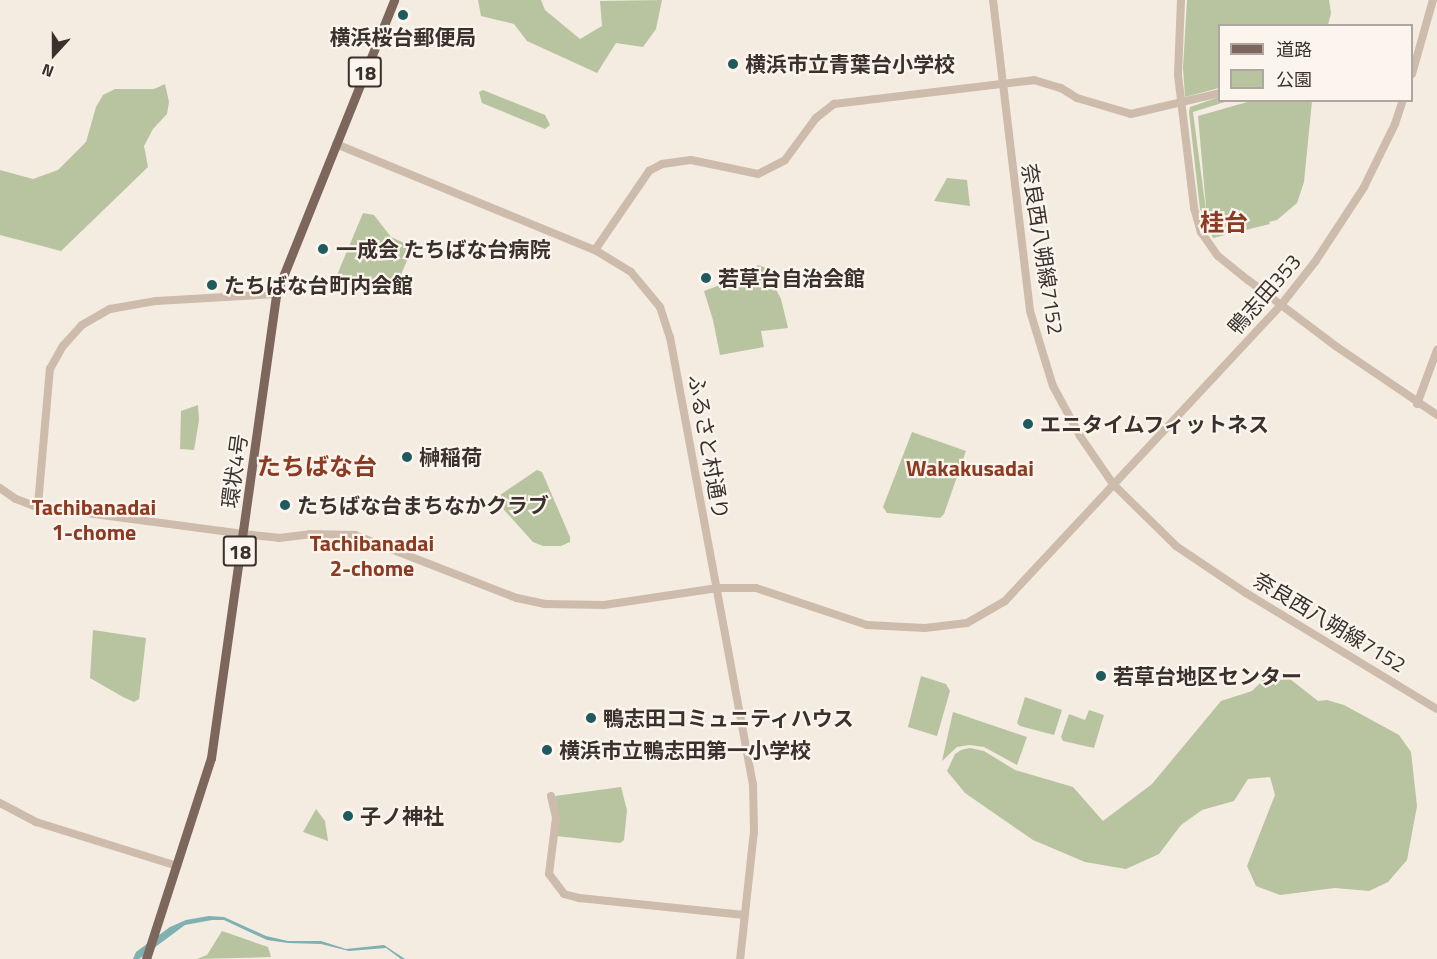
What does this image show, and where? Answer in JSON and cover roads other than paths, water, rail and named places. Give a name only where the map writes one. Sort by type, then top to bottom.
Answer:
[{"type":"main road","name":"環状4号","points":[[146,959],[211,758],[276,294],[394,0]]},
{"type":"street","name":"奈良西八朔線7152","points":[[993,0],[1025,273],[1039,344],[1053,386],[1093,457],[1113,484],[1162,533],[1204,566],[1436,707]]},
{"type":"street","points":[[1181,0],[1178,62],[1181,103],[1194,208],[1201,232],[1218,256],[1281,305],[1417,404],[1437,416]]},
{"type":"street","points":[[1413,70],[1433,0]]},
{"type":"street","points":[[595,250],[649,171],[662,164],[692,160],[758,174],[785,160],[816,118],[834,104],[1034,80],[1043,81],[1077,98],[1131,114],[1218,94]]},
{"type":"street","name":"鴨志田353","points":[[0,488],[16,499],[38,505],[243,534],[279,538],[319,533],[355,535],[517,598],[546,604],[604,605],[718,588],[756,588],[780,594],[867,625],[925,628],[967,623],[1005,601],[1281,305],[1315,262],[1364,187],[1395,124],[1402,102]]},
{"type":"street","name":"ふるさと村通り","points":[[336,144],[595,250],[631,272],[660,307],[670,336],[753,784],[754,831],[740,959]]},
{"type":"street","points":[[38,505],[50,369],[63,346],[82,325],[110,309],[156,301],[276,294]]},
{"type":"street","points":[[1417,404],[1437,350]]},
{"type":"street","points":[[551,796],[556,818],[549,873],[564,894],[579,898],[744,915]]},
{"type":"street","points":[[0,803],[36,822],[177,866]]},
{"type":"water","points":[[209,916],[224,917],[266,936],[288,941],[321,941],[346,949],[384,945],[405,959],[401,959],[386,948],[349,951],[321,944],[267,940],[224,920],[212,920],[185,925],[139,959],[133,959],[136,952],[170,927],[186,920]]},
{"type":"place","name":"横浜桜台郵便局","points":[[403,15]]},
{"type":"place","name":"横浜市立青葉台小学校","points":[[733,64]]},
{"type":"place","name":"一成会 たちばな台病院","points":[[323,249]]},
{"type":"place","name":"若草台自治会館","points":[[706,278]]},
{"type":"place","name":"たちばな台町内会館","points":[[212,285]]},
{"type":"place","name":"エニタイムフィットネス","points":[[1028,424]]},
{"type":"place","name":"榊稲荷","points":[[407,457]]},
{"type":"place","name":"たちばな台まちなかクラブ","points":[[285,505]]},
{"type":"place","name":"若草台地区センター","points":[[1101,676]]},
{"type":"place","name":"鴨志田コミュニティハウス","points":[[591,718]]},
{"type":"place","name":"横浜市立鴨志田第一小学校","points":[[547,750]]},
{"type":"place","name":"子ノ神社","points":[[348,816]]},
{"type":"district","name":"桂台","points":[[1224,223]]},
{"type":"district","name":"たちばな台","points":[[317,467]]},
{"type":"district","name":"Wakakusadai","points":[[970,469]]},
{"type":"district","name":"Tachibanadai 1-chome","points":[[94,520]]},
{"type":"district","name":"Tachibanadai 2-chome","points":[[372,556]]}]
